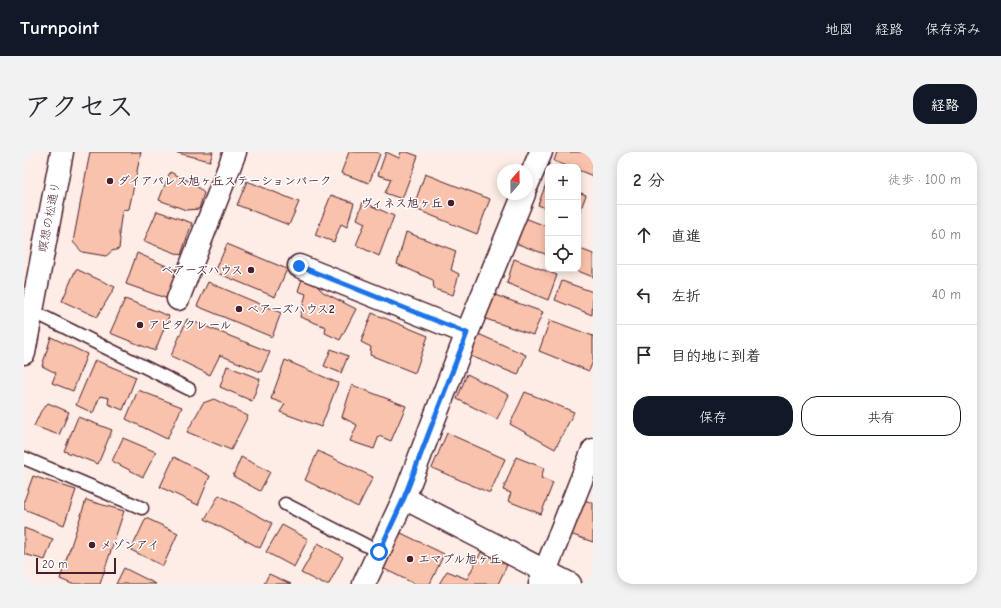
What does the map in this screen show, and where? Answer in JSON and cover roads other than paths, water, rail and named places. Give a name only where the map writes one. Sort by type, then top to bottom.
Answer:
[{"type":"street","name":"瞑想の松通り","points":[[24,353],[62,152]]},
{"type":"street","points":[[178,299],[235,152]]},
{"type":"street","points":[[533,171],[541,152]]},
{"type":"street","points":[[364,584],[404,498],[467,333],[522,200]]},
{"type":"street","points":[[299,266],[467,333]]},
{"type":"street","points":[[543,578],[593,450]]},
{"type":"street","points":[[404,498],[543,578],[570,584]]},
{"type":"lane","points":[[32,311],[189,389]]},
{"type":"lane","points":[[24,458],[142,508]]},
{"type":"lane","points":[[285,504],[379,552]]},
{"type":"place","name":"ダイアパレス旭ヶ丘ステーションパーク","points":[[110,181]]},
{"type":"place","name":"ヴィネス旭ヶ丘","points":[[451,203]]},
{"type":"place","name":"ベアーズハウス","points":[[251,270]]},
{"type":"place","name":"ベアーズハウス2","points":[[239,309]]},
{"type":"place","name":"アピタクレール","points":[[140,325]]},
{"type":"place","name":"メゾンアイ","points":[[92,545]]},
{"type":"place","name":"エマブル旭ヶ丘","points":[[410,559]]}]
